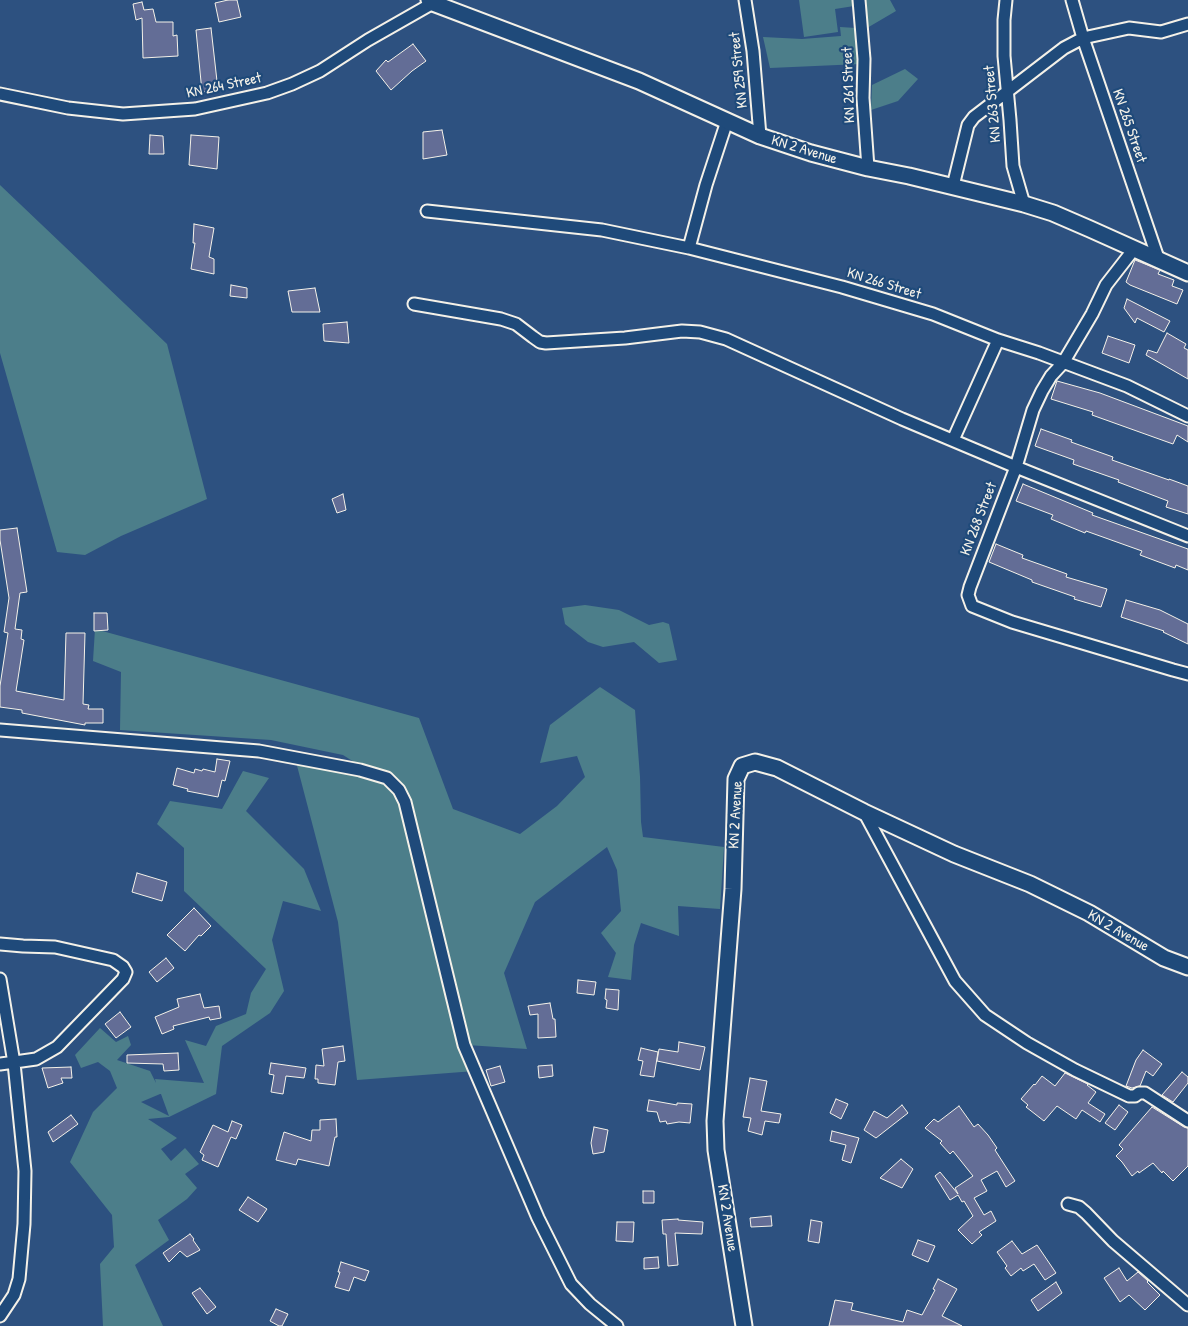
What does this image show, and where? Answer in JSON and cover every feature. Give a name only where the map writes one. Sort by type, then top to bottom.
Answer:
[{"type":"main road","name":"KN 2 Avenue","points":[[431,1],[639,82],[760,136],[811,153],[868,168],[953,186],[1024,204],[1060,216],[1188,273]]},
{"type":"main road","name":"KN 2 Avenue","points":[[744,1326],[716,1150],[715,1122],[732,888],[736,779],[742,766],[755,762],[777,768],[864,812],[954,854],[1030,884],[1089,913],[1164,958],[1188,967]]},
{"type":"street","name":"KN 259 Street","points":[[746,0],[753,51],[760,136]]},
{"type":"street","name":"KN 261 Street","points":[[859,0],[864,59],[868,168]]},
{"type":"street","name":"KN 263 Street","points":[[1006,0],[1004,56],[1013,166],[1024,204]]},
{"type":"street","name":"KN 265 Street","points":[[1072,0],[1083,38],[1159,261]]},
{"type":"street","name":"KN 264 Street","points":[[0,94],[68,108],[124,114],[195,109],[267,93],[292,84],[320,71],[431,1]]},
{"type":"street","points":[[953,186],[968,125],[974,117],[1064,48],[1083,38],[1130,28],[1161,32],[1188,24]]},
{"type":"street","points":[[689,248],[706,185],[728,121]]},
{"type":"street","name":"KN 266 Street","points":[[427,211],[602,230],[689,248],[842,287],[933,314],[998,340],[1040,353],[1127,386],[1188,416]]},
{"type":"street","name":"KN 268 Street","points":[[1134,249],[1106,285],[1092,314],[1063,363],[1042,390],[1033,410],[1016,467],[968,595],[972,606],[1012,622],[1188,674]]},
{"type":"street","points":[[414,304],[501,319],[516,324],[533,338],[546,343],[625,338],[682,331],[700,332],[726,339],[902,419],[1188,536]]},
{"type":"street","points":[[953,440],[998,340]]},
{"type":"street","points":[[0,730],[259,751],[360,770],[387,778],[399,790],[405,802],[464,1045],[538,1218],[571,1284],[590,1304],[617,1326]]},
{"type":"street","points":[[864,812],[955,981],[985,1015],[1027,1043],[1075,1070],[1129,1096],[1145,1093],[1188,1121]]},
{"type":"street","points":[[0,944],[63,948],[114,960],[126,972],[123,979],[57,1047],[36,1058],[0,1064]]},
{"type":"street","points":[[0,979],[14,1063],[25,1171],[24,1224],[19,1279],[14,1295],[0,1316]]},
{"type":"street","points":[[1068,1204],[1079,1206],[1113,1241],[1188,1305]]},
{"type":"green space","points":[[799,0],[853,0],[854,6],[835,9],[838,32],[804,37]]},
{"type":"green space","points":[[866,0],[890,0],[896,11],[867,28]]},
{"type":"green space","points":[[840,27],[856,28],[860,64],[770,68],[763,37],[802,39],[841,36]]},
{"type":"green space","points":[[905,69],[918,79],[898,101],[871,110],[872,85]]},
{"type":"green space","points":[[0,185],[167,344],[207,499],[121,536],[85,555],[57,552],[0,353]]},
{"type":"green space","points":[[585,605],[619,610],[649,625],[663,622],[669,624],[677,660],[659,663],[634,642],[603,647],[588,642],[565,624],[562,608]]},
{"type":"green space","points":[[95,629],[419,718],[453,809],[520,834],[557,806],[585,777],[577,756],[540,763],[550,725],[600,687],[635,710],[643,837],[724,847],[720,909],[678,906],[679,936],[641,923],[634,945],[631,980],[608,977],[616,953],[601,933],[621,911],[617,870],[607,847],[535,902],[504,973],[527,1049],[467,1045],[475,1071],[357,1080],[338,922],[295,758],[346,768],[395,788],[343,755],[271,740],[120,730],[121,672],[93,661]]},
{"type":"green space","points":[[243,771],[269,778],[246,811],[304,869],[321,911],[283,901],[272,940],[284,991],[270,1013],[222,1046],[216,1094],[169,1117],[148,1119],[177,1138],[161,1149],[171,1161],[185,1148],[199,1164],[185,1174],[197,1188],[187,1199],[158,1220],[169,1240],[135,1265],[163,1326],[103,1326],[100,1264],[114,1247],[112,1215],[70,1162],[93,1112],[117,1088],[110,1071],[98,1062],[81,1068],[75,1055],[100,1028],[116,1042],[128,1036],[131,1045],[117,1060],[150,1071],[156,1083],[155,1079],[204,1083],[185,1040],[206,1046],[216,1026],[246,1014],[251,993],[266,969],[184,891],[184,848],[157,824],[170,801],[222,809]],"holes":[[[161,1094],[169,1116],[141,1102]]]},
{"type":"building","points":[[237,0],[241,17],[219,22],[215,3]]},
{"type":"building","points":[[142,2],[144,10],[153,9],[156,22],[173,22],[173,36],[177,35],[178,56],[143,58],[142,18],[136,20],[133,4]]},
{"type":"building","points":[[211,28],[218,90],[202,92],[196,30]]},
{"type":"building","points":[[413,44],[426,61],[391,90],[376,71],[386,60],[388,62]]},
{"type":"building","points":[[442,130],[447,155],[423,159],[423,132]]},
{"type":"building","points":[[150,135],[163,136],[164,154],[149,154]]},
{"type":"building","points":[[191,135],[219,137],[217,169],[189,165]]},
{"type":"building","points":[[194,224],[214,228],[209,257],[214,259],[214,274],[191,269],[195,243],[193,243]]},
{"type":"building","points":[[1135,260],[1160,270],[1158,274],[1174,280],[1172,286],[1183,290],[1177,304],[1126,282]]},
{"type":"building","points":[[231,285],[247,288],[247,298],[230,296]]},
{"type":"building","points":[[315,288],[320,312],[292,312],[288,291]]},
{"type":"building","points":[[1127,299],[1170,321],[1164,332],[1137,318],[1135,323],[1124,308]]},
{"type":"building","points":[[347,322],[349,343],[324,341],[323,324]]},
{"type":"building","points":[[1167,333],[1186,344],[1184,348],[1188,350],[1188,379],[1146,355],[1148,350],[1157,353]]},
{"type":"building","points":[[1108,336],[1135,345],[1129,363],[1102,353]]},
{"type":"building","points":[[1057,381],[1100,393],[1188,426],[1188,442],[1177,435],[1173,444],[1092,415],[1093,412],[1051,399]]},
{"type":"building","points":[[1041,429],[1113,457],[1112,460],[1188,486],[1188,514],[1166,507],[1168,501],[1118,482],[1119,480],[1073,464],[1074,460],[1035,446]]},
{"type":"building","points":[[1023,484],[1093,513],[1092,515],[1188,549],[1188,570],[1176,565],[1175,568],[1140,555],[1142,551],[1086,531],[1085,533],[1051,519],[1053,515],[1016,501]]},
{"type":"building","points":[[343,494],[346,510],[337,513],[332,499]]},
{"type":"building","points":[[17,528],[27,592],[20,593],[15,629],[22,630],[21,639],[24,640],[16,691],[64,700],[66,633],[85,633],[83,704],[89,705],[88,709],[103,709],[103,723],[85,723],[85,725],[22,713],[22,710],[0,707],[0,686],[8,633],[4,632],[9,598],[0,530]]},
{"type":"building","points":[[996,544],[1023,555],[1022,558],[1067,574],[1066,577],[1107,589],[1101,607],[1074,599],[1075,597],[1032,582],[1032,580],[989,562]]},
{"type":"building","points":[[1126,600],[1160,610],[1188,624],[1188,644],[1164,631],[1121,617]]},
{"type":"building","points":[[94,613],[107,613],[108,630],[94,631]]},
{"type":"building","points":[[217,759],[230,761],[225,781],[222,780],[218,797],[187,791],[188,789],[173,785],[177,768],[194,773],[195,769],[215,772]]},
{"type":"building","points":[[137,873],[167,882],[162,901],[132,892]]},
{"type":"building","points":[[194,908],[211,926],[201,936],[199,935],[185,951],[167,935]]},
{"type":"building","points":[[166,958],[174,968],[157,982],[149,972]]},
{"type":"building","points":[[578,980],[596,982],[594,995],[577,993]]},
{"type":"building","points":[[606,989],[619,990],[618,1010],[606,1008]]},
{"type":"building","points":[[200,994],[204,1008],[219,1006],[221,1018],[210,1020],[209,1017],[173,1026],[174,1029],[162,1034],[155,1017],[179,1007],[177,999]]},
{"type":"building","points":[[550,1003],[553,1019],[555,1019],[556,1037],[538,1038],[538,1014],[530,1015],[528,1006]]},
{"type":"building","points":[[120,1012],[131,1027],[116,1038],[105,1024]]},
{"type":"building","points":[[679,1042],[705,1047],[700,1070],[657,1061],[659,1049],[678,1052]]},
{"type":"building","points":[[343,1046],[345,1061],[338,1062],[335,1085],[318,1083],[318,1079],[315,1079],[316,1065],[324,1066],[322,1049]]},
{"type":"building","points":[[641,1048],[658,1052],[654,1077],[640,1075],[643,1061],[638,1060]]},
{"type":"building","points":[[1143,1050],[1162,1064],[1153,1076],[1146,1071],[1140,1086],[1132,1088],[1126,1086],[1136,1060]]},
{"type":"building","points":[[178,1053],[179,1070],[164,1071],[163,1064],[127,1063],[127,1055]]},
{"type":"building","points":[[271,1063],[306,1068],[304,1078],[286,1076],[283,1094],[271,1092],[274,1075],[269,1074]]},
{"type":"building","points":[[552,1065],[553,1076],[539,1078],[538,1066]]},
{"type":"building","points":[[500,1066],[505,1082],[491,1086],[486,1070]]},
{"type":"building","points":[[71,1067],[72,1078],[61,1078],[63,1083],[48,1088],[42,1068]]},
{"type":"building","points":[[1182,1072],[1188,1077],[1188,1083],[1173,1102],[1162,1095]]},
{"type":"building","points":[[1065,1073],[1088,1084],[1096,1092],[1088,1103],[1105,1114],[1100,1122],[1082,1110],[1076,1119],[1057,1106],[1044,1121],[1026,1107],[1028,1105],[1021,1099],[1042,1076],[1055,1086]]},
{"type":"building","points":[[750,1078],[767,1081],[761,1111],[781,1114],[779,1123],[765,1121],[762,1135],[748,1131],[751,1118],[743,1117]]},
{"type":"building","points":[[836,1099],[848,1104],[841,1119],[830,1113]]},
{"type":"building","points":[[649,1100],[677,1105],[677,1103],[692,1104],[690,1123],[667,1124],[666,1121],[660,1122],[657,1112],[647,1111]]},
{"type":"building","points":[[902,1105],[908,1113],[876,1138],[864,1130],[874,1111],[887,1118]]},
{"type":"building","points":[[1119,1105],[1128,1112],[1115,1130],[1105,1123]]},
{"type":"building","points":[[959,1106],[974,1127],[978,1124],[988,1135],[997,1148],[995,1150],[1015,1181],[1006,1187],[997,1171],[981,1180],[987,1191],[974,1198],[984,1215],[991,1211],[996,1221],[979,1232],[982,1235],[972,1244],[958,1230],[973,1216],[958,1195],[950,1200],[935,1176],[940,1172],[958,1194],[955,1188],[973,1176],[953,1151],[950,1154],[940,1143],[942,1141],[925,1128],[934,1119],[938,1122]]},
{"type":"building","points":[[1152,1107],[1188,1128],[1188,1166],[1173,1181],[1153,1163],[1132,1176],[1116,1156],[1123,1149],[1119,1145]]},
{"type":"building","points":[[71,1115],[78,1124],[53,1142],[48,1132]]},
{"type":"building","points":[[336,1119],[337,1137],[335,1137],[329,1166],[298,1159],[296,1165],[276,1160],[284,1132],[311,1141],[312,1130],[320,1130],[320,1120]]},
{"type":"building","points":[[232,1121],[242,1125],[236,1139],[231,1137],[218,1167],[202,1160],[204,1155],[200,1152],[213,1125],[228,1132]]},
{"type":"building","points":[[594,1127],[608,1130],[604,1152],[593,1154],[591,1143]]},
{"type":"building","points":[[832,1131],[859,1138],[851,1163],[842,1160],[846,1145],[830,1141]]},
{"type":"building","points":[[901,1159],[913,1169],[902,1188],[880,1178]]},
{"type":"building","points":[[643,1191],[654,1191],[654,1203],[643,1203]]},
{"type":"building","points":[[248,1197],[267,1209],[258,1222],[239,1210]]},
{"type":"building","points":[[771,1216],[772,1226],[751,1227],[750,1218]]},
{"type":"building","points":[[678,1219],[703,1222],[702,1234],[675,1233],[678,1265],[668,1266],[666,1234],[663,1234],[662,1220]]},
{"type":"building","points":[[811,1220],[822,1222],[819,1243],[808,1241]]},
{"type":"building","points":[[617,1222],[634,1222],[633,1242],[616,1241]]},
{"type":"building","points":[[190,1234],[200,1250],[187,1257],[180,1251],[169,1262],[163,1253]]},
{"type":"building","points":[[918,1240],[935,1246],[928,1262],[912,1255]]},
{"type":"building","points":[[1012,1241],[1022,1254],[1037,1245],[1056,1273],[1045,1280],[1034,1264],[1023,1271],[1021,1268],[1011,1276],[1005,1268],[1007,1266],[997,1252]]},
{"type":"building","points":[[658,1257],[659,1268],[644,1269],[644,1258]]},
{"type":"building","points":[[341,1262],[369,1271],[365,1281],[354,1277],[349,1291],[335,1287]]},
{"type":"building","points":[[1119,1268],[1127,1281],[1138,1272],[1160,1295],[1145,1310],[1129,1295],[1120,1302],[1104,1278]]},
{"type":"building","points":[[938,1279],[957,1289],[942,1316],[962,1326],[829,1326],[835,1300],[853,1303],[851,1310],[903,1322],[907,1310],[922,1315],[935,1290],[933,1289]]},
{"type":"building","points":[[1056,1282],[1062,1293],[1038,1311],[1031,1300]]},
{"type":"building","points":[[200,1288],[216,1307],[207,1314],[192,1293]]},
{"type":"building","points":[[276,1309],[288,1314],[282,1326],[270,1321]]}]
